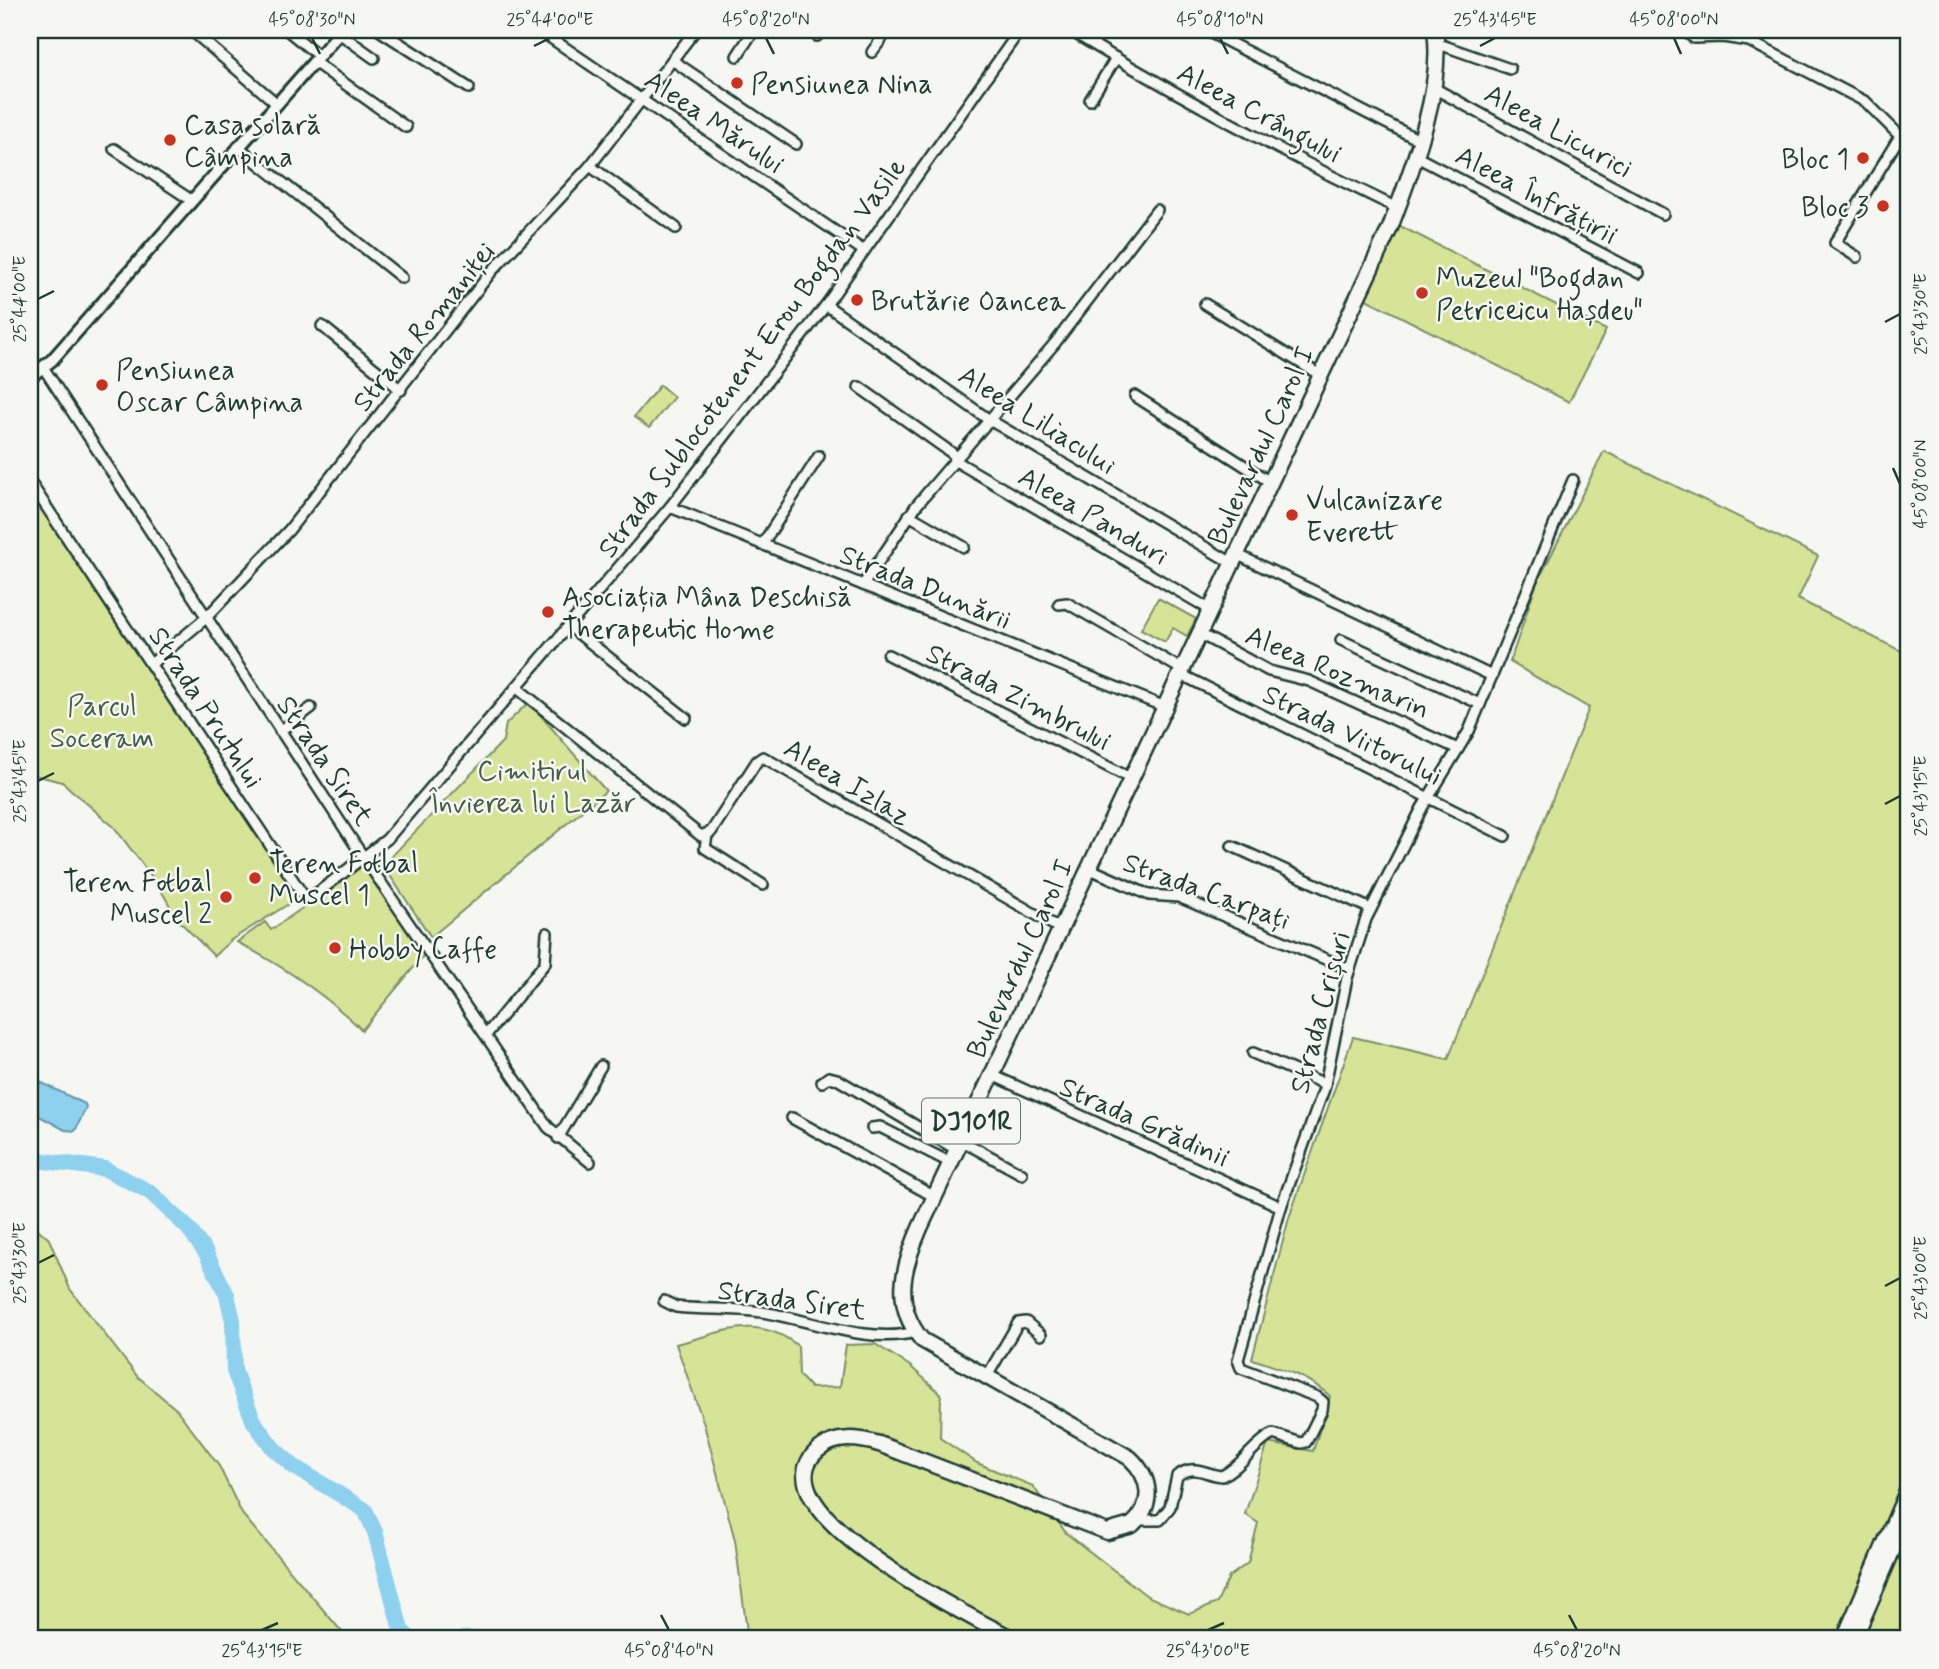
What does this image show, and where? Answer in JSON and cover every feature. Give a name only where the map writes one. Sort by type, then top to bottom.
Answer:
[{"type":"main road","name":"Bulevardul Carol I","points":[[915,1332],[903,1306],[903,1277],[912,1248],[1397,208],[1415,156],[1432,87],[1435,36]]},
{"type":"main road","points":[[915,1332],[930,1346],[1130,1458],[1144,1476],[1149,1494],[1137,1520],[1116,1531],[1098,1530],[865,1440],[836,1440],[815,1454],[806,1469],[807,1489],[829,1520],[895,1573],[1013,1639]]},
{"type":"main road","points":[[1844,1639],[1909,1487]]},
{"type":"main road","points":[[1854,1639],[1909,1511]]},
{"type":"street","points":[[191,30],[276,103]]},
{"type":"street","points":[[287,30],[316,59],[406,127]]},
{"type":"street","points":[[379,30],[469,88]]},
{"type":"street","name":"Aleea Mărului","points":[[538,30],[642,97],[864,251]]},
{"type":"street","points":[[737,56],[754,30]]},
{"type":"street","points":[[873,52],[888,30]]},
{"type":"street","name":"Strada Sublocotenent Erou Bogdan Vasile","points":[[365,858],[387,839],[670,507],[826,305],[1020,30]]},
{"type":"street","name":"Aleea Crângului","points":[[1069,30],[1274,149],[1397,208]]},
{"type":"street","points":[[1683,30],[1694,38],[1723,37],[1749,41],[1866,102],[1900,136],[1835,243],[1857,257]]},
{"type":"street","points":[[30,377],[43,367],[340,32],[374,58]]},
{"type":"street","name":"Strada Romaniței","points":[[151,664],[206,618],[289,530],[492,271],[590,166],[694,32]]},
{"type":"street","points":[[1209,33],[1419,140]]},
{"type":"street","points":[[1435,36],[1510,69]]},
{"type":"street","points":[[1090,100],[1116,58]]},
{"type":"street","points":[[672,60],[796,144]]},
{"type":"street","name":"Aleea Licurici","points":[[1432,87],[1663,214]]},
{"type":"street","points":[[238,147],[402,278]]},
{"type":"street","points":[[114,149],[191,200]]},
{"type":"street","name":"Aleea Înfrățirii","points":[[1415,156],[1639,273]]},
{"type":"street","points":[[590,166],[676,228]]},
{"type":"street","points":[[863,585],[909,515],[1048,351],[1157,210]]},
{"type":"street","points":[[1205,304],[1320,375]]},
{"type":"street","name":"Aleea Liliacului","points":[[826,305],[988,419],[1234,559],[1492,676]]},
{"type":"street","points":[[322,326],[401,390]]},
{"type":"street","points":[[30,365],[43,367]]},
{"type":"street","name":"Strada Siret","points":[[43,367],[280,731],[486,1035],[558,1138],[590,1162]]},
{"type":"street","name":"Aleea Panduri","points":[[859,387],[955,458],[1211,610]]},
{"type":"street","points":[[1135,396],[1270,482]]},
{"type":"street","points":[[762,545],[819,456]]},
{"type":"street","name":"Strada Crișuri","points":[[1137,1520],[1160,1520],[1166,1514],[1177,1476],[1183,1471],[1195,1467],[1222,1476],[1232,1471],[1264,1438],[1273,1434],[1301,1443],[1306,1442],[1324,1406],[1317,1397],[1241,1368],[1238,1362],[1281,1207],[1325,1084],[1349,969],[1371,909],[1480,704],[1573,480]]},
{"type":"street","name":"Strada Prutului","points":[[30,482],[303,895],[312,897],[365,858]]},
{"type":"street","name":"Strada Dunării","points":[[670,507],[1164,707]]},
{"type":"street","points":[[909,515],[964,547]]},
{"type":"street","name":"Strada Viitorului","points":[[1059,604],[1067,603],[1182,672],[1505,836]]},
{"type":"street","points":[[570,627],[686,718]]},
{"type":"street","name":"Aleea Rozmarin","points":[[1200,634],[1277,674],[1309,681],[1458,749]]},
{"type":"street","points":[[1341,640],[1480,704]]},
{"type":"street","name":"Strada Zimbrului","points":[[888,655],[1130,778]]},
{"type":"street","points":[[517,688],[696,834],[707,835],[705,848],[763,885]]},
{"type":"street","points":[[280,731],[311,708]]},
{"type":"street","name":"Aleea Izlaz","points":[[707,835],[757,761],[763,757],[1059,928]]},
{"type":"street","points":[[1232,846],[1371,909]]},
{"type":"street","name":"Strada Carpați","points":[[1088,867],[1149,895],[1179,897],[1349,969]]},
{"type":"street","points":[[486,1035],[545,963],[547,933]]},
{"type":"street","points":[[1253,1053],[1325,1084]]},
{"type":"street","points":[[558,1138],[601,1066]]},
{"type":"street","name":"Strada Grădinii","points":[[992,1075],[1281,1207]]},
{"type":"street","points":[[822,1082],[829,1077],[837,1079],[957,1151]]},
{"type":"street","points":[[792,1118],[935,1197]]},
{"type":"street","points":[[872,1129],[880,1128],[957,1151],[1022,1174]]},
{"type":"street","name":"Strada Siret","points":[[664,1301],[676,1307],[765,1313],[828,1327],[896,1336],[915,1332]]},
{"type":"street","points":[[986,1378],[1018,1322],[1026,1322],[1041,1335]]},
{"type":"green space","points":[[1400,226],[1606,330],[1569,402],[1364,298]]},
{"type":"green space","points":[[660,385],[674,397],[649,428],[634,417]]},
{"type":"green space","points":[[1604,451],[1818,556],[1798,599],[1909,655],[1909,1639],[748,1639],[735,1540],[704,1424],[676,1344],[739,1328],[768,1330],[798,1346],[799,1375],[811,1388],[840,1387],[846,1345],[875,1344],[910,1366],[941,1394],[940,1438],[977,1463],[1033,1486],[1066,1533],[1147,1596],[1189,1614],[1217,1603],[1229,1577],[1248,1563],[1258,1523],[1245,1514],[1268,1443],[1313,1451],[1330,1396],[1303,1378],[1252,1359],[1289,1218],[1353,1037],[1448,1059],[1589,708],[1510,662],[1536,585]]},
{"type":"green space","name":"Parcul Soceram","points":[[30,483],[303,895],[231,940],[214,956],[178,920],[158,885],[114,827],[62,782],[30,774]]},
{"type":"green space","points":[[1158,598],[1196,619],[1187,636],[1173,628],[1165,642],[1141,629]]},
{"type":"green space","name":"Cimitirul Învierea lui Lazăr","points":[[529,702],[606,791],[431,937],[383,865],[503,741],[506,724]]},
{"type":"green space","name":"Hobby Caffe","points":[[364,865],[424,955],[362,1030],[303,982],[237,942],[265,922],[271,930]]},
{"type":"green space","points":[[30,1222],[49,1239],[70,1289],[137,1376],[177,1410],[219,1466],[242,1514],[348,1639],[30,1639]]},
{"type":"water","points":[[40,1082],[85,1104],[86,1108],[75,1131],[65,1130],[30,1111],[31,1090]]},
{"type":"waterway","points":[[30,1159],[105,1169],[150,1192],[188,1228],[206,1253],[227,1295],[233,1321],[234,1371],[254,1422],[273,1448],[293,1466],[365,1510],[375,1532],[401,1630],[410,1639]]},
{"type":"waterway","points":[[463,1639],[502,1639]]},
{"type":"place","name":"Pensiunea Nina","points":[[737,83]]},
{"type":"place","name":"Casa solară Câmpina","points":[[170,140]]},
{"type":"place","name":"Bloc 1","points":[[1863,158]]},
{"type":"place","name":"Bloc 3","points":[[1883,206]]},
{"type":"place","name":"Muzeul \"Bogdan Petriceicu Hașdeu\"","points":[[1422,293]]},
{"type":"place","name":"Brutărie Oancea","points":[[857,300]]},
{"type":"place","name":"Pensiunea Oscar Câmpina","points":[[102,385]]},
{"type":"place","name":"Vulcanizare Everett","points":[[1292,515]]},
{"type":"place","name":"Asociația Mâna Deschisă Therapeutic Home","points":[[548,612]]},
{"type":"place","name":"Teren Fotbal Muscel 1","points":[[255,878]]},
{"type":"place","name":"Teren Fotbal Muscel 2","points":[[226,897]]},
{"type":"place","name":"Hobby Caffe","points":[[335,948]]}]
